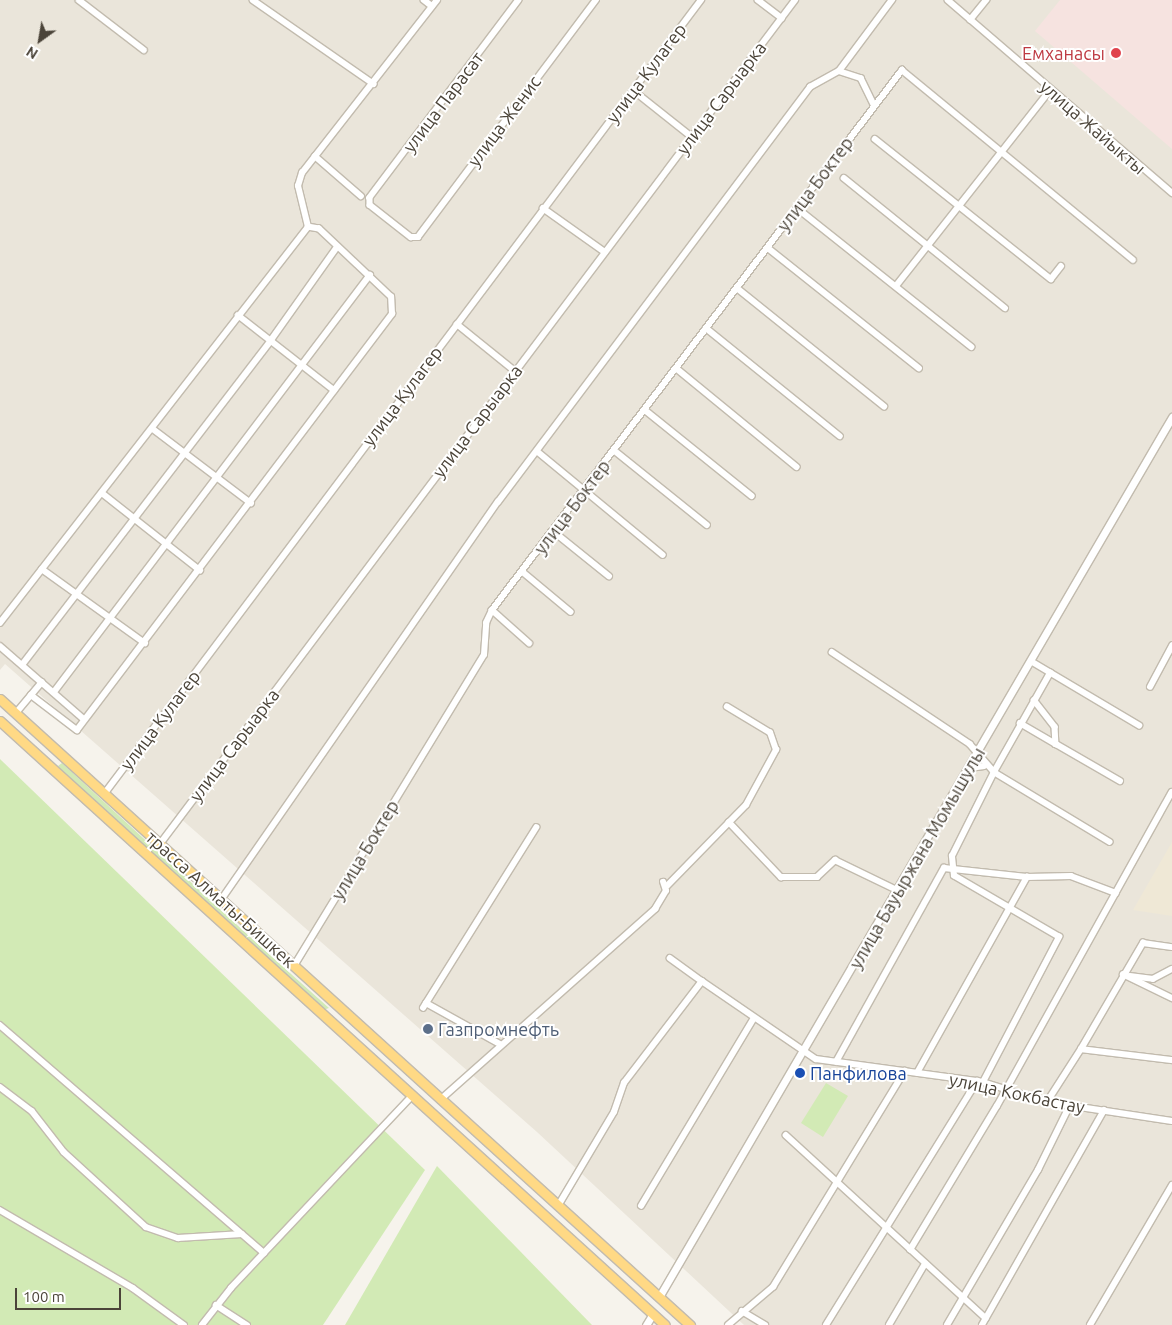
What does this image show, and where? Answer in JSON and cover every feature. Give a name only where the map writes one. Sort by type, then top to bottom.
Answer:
[{"type":"highway","name":"трасса Алматы-Бишкек","points":[[0,699],[690,1325]]},
{"type":"highway","name":"трасса Алматы-Бишкек","points":[[0,721],[665,1325]]},
{"type":"highway","points":[[40,759],[53,746]]},
{"type":"highway","points":[[331,1022],[342,1010]]},
{"type":"street","points":[[79,0],[144,50]]},
{"type":"street","points":[[253,0],[374,84]]},
{"type":"street","points":[[424,0],[432,6]]},
{"type":"street","points":[[308,227],[298,186],[315,156],[374,84],[437,0]]},
{"type":"street","name":"улица Парасат","points":[[410,237],[370,205],[370,198],[519,0]]},
{"type":"street","name":"улица Женис","points":[[410,237],[418,237],[596,0]]},
{"type":"street","name":"улица Кулагер","points":[[105,793],[701,0]]},
{"type":"street","points":[[758,0],[782,18]]},
{"type":"street","name":"улица Сарыарка","points":[[160,844],[796,0]]},
{"type":"street","points":[[221,900],[365,698],[434,589],[810,87],[839,71],[892,0]]},
{"type":"street","name":"улица Жайыкты","points":[[948,0],[1050,90],[1172,193]]},
{"type":"street","points":[[970,20],[986,0]]},
{"type":"street","name":"улица Боктер","points":[[294,966],[484,655],[486,623],[492,610],[615,451],[902,70],[1002,152]]},
{"type":"street","points":[[839,71],[861,78],[874,105]]},
{"type":"street","points":[[633,90],[692,137]]},
{"type":"street","points":[[896,286],[1050,90]]},
{"type":"street","points":[[875,139],[1051,279],[1062,266]]},
{"type":"street","points":[[1002,152],[1133,260]]},
{"type":"street","points":[[315,156],[361,196]]},
{"type":"street","points":[[844,178],[1004,308]]},
{"type":"street","points":[[543,208],[605,252]]},
{"type":"street","points":[[797,208],[972,346]]},
{"type":"street","points":[[31,695],[74,730],[145,643],[394,310],[391,297],[370,275],[319,229],[308,227]]},
{"type":"street","points":[[0,623],[153,429],[308,227]]},
{"type":"street","points":[[22,665],[271,340],[337,247]]},
{"type":"street","points":[[768,248],[919,368]]},
{"type":"street","points":[[54,692],[168,545],[370,275]]},
{"type":"street","points":[[737,288],[884,406]]},
{"type":"street","points":[[238,316],[334,390]]},
{"type":"street","points":[[457,324],[515,371]]},
{"type":"street","points":[[706,328],[840,436]]},
{"type":"street","points":[[676,368],[797,467]]},
{"type":"street","points":[[645,410],[752,496]]},
{"type":"street","name":"улица Бауыржана Момышулы","points":[[659,1297],[978,756],[1172,417]]},
{"type":"street","points":[[153,429],[186,452],[251,503]]},
{"type":"street","points":[[537,451],[663,555]]},
{"type":"street","points":[[615,451],[706,525]]},
{"type":"street","points":[[102,493],[200,570]]},
{"type":"street","points":[[553,531],[609,576]]},
{"type":"street","points":[[42,569],[145,643]]},
{"type":"street","points":[[523,572],[571,612]]},
{"type":"street","points":[[492,610],[528,642]]},
{"type":"street","points":[[1150,687],[1172,646]]},
{"type":"street","points":[[0,657],[2,648],[84,719]]},
{"type":"street","points":[[832,652],[949,729],[978,756],[984,766],[1110,842]]},
{"type":"street","points":[[1031,661],[1139,725]]},
{"type":"street","points":[[826,1325],[980,1082],[1059,938],[963,884],[951,868],[952,856],[994,772],[1050,673]]},
{"type":"street","points":[[16,713],[42,682]]},
{"type":"street","points":[[1034,700],[1055,727],[1056,744]]},
{"type":"street","points":[[440,1100],[500,1044],[655,909],[665,884],[746,805],[777,743],[770,733],[727,707]]},
{"type":"street","points":[[1020,723],[1120,781]]},
{"type":"street","points":[[970,768],[984,766]]},
{"type":"street","points":[[910,1250],[1006,1088],[1172,792]]},
{"type":"street","points":[[729,822],[780,877],[817,877],[835,860],[899,891]]},
{"type":"street","points":[[500,1044],[424,1005],[536,828]]},
{"type":"street","points":[[836,1062],[927,893],[944,868],[1027,876],[1071,876],[1116,893]]},
{"type":"street","points":[[917,1073],[1027,876]]},
{"type":"street","points":[[1047,1102],[1081,1049],[1123,974],[1143,943],[1172,947]]},
{"type":"street","name":"улица Кокбастау","points":[[670,958],[804,1052],[836,1062],[980,1082],[1006,1088],[1047,1102],[1172,1120]]},
{"type":"street","points":[[1123,974],[1153,979],[1171,974]]},
{"type":"street","points":[[1123,974],[1172,998]]},
{"type":"street","points":[[558,1206],[614,1112],[624,1082],[702,981]]},
{"type":"street","points":[[641,1206],[754,1018]]},
{"type":"street","points":[[0,1025],[264,1253]]},
{"type":"street","points":[[1081,1049],[1172,1060]]},
{"type":"street","points":[[728,1325],[742,1311],[773,1287],[905,1071]]},
{"type":"street","points":[[0,1087],[32,1111],[64,1152],[146,1227],[178,1238],[242,1234]]},
{"type":"street","points":[[202,1325],[216,1305],[413,1095]]},
{"type":"street","points":[[947,1325],[1070,1105]]},
{"type":"street","points":[[982,1325],[1104,1110]]},
{"type":"street","points":[[786,1135],[963,1299],[986,1318]]},
{"type":"street","points":[[1090,1325],[1172,1185]]},
{"type":"street","points":[[0,1210],[133,1288],[184,1325]]},
{"type":"street","points":[[888,1325],[925,1264]]},
{"type":"street","points":[[216,1305],[247,1325]]},
{"type":"street","points":[[742,1311],[765,1325]]},
{"type":"street","points":[[646,1325],[653,1314]]},
{"type":"shaded area","points":[[0,0],[1172,0],[1172,1325],[744,1325],[537,1132],[5,664],[0,670]]},
{"type":"shaded area","name":"Емханасы","points":[[1060,0],[1172,0],[1172,149],[1035,31]]},
{"type":"shaded area","points":[[1172,842],[1172,916],[1133,910]]},
{"type":"green space","points":[[0,759],[425,1170],[323,1325],[0,1325]]},
{"type":"green space","points":[[62,763],[329,1008],[323,1010],[123,827],[58,766]]},
{"type":"green space","points":[[826,1083],[848,1096],[823,1137],[801,1123]]},
{"type":"green space","points":[[437,1166],[592,1325],[345,1325]]},
{"type":"place","name":"Емханасы","points":[[1116,53]]},
{"type":"place","name":"Газпромнефть","points":[[428,1029]]},
{"type":"place","name":"Панфилова","points":[[800,1073]]}]
